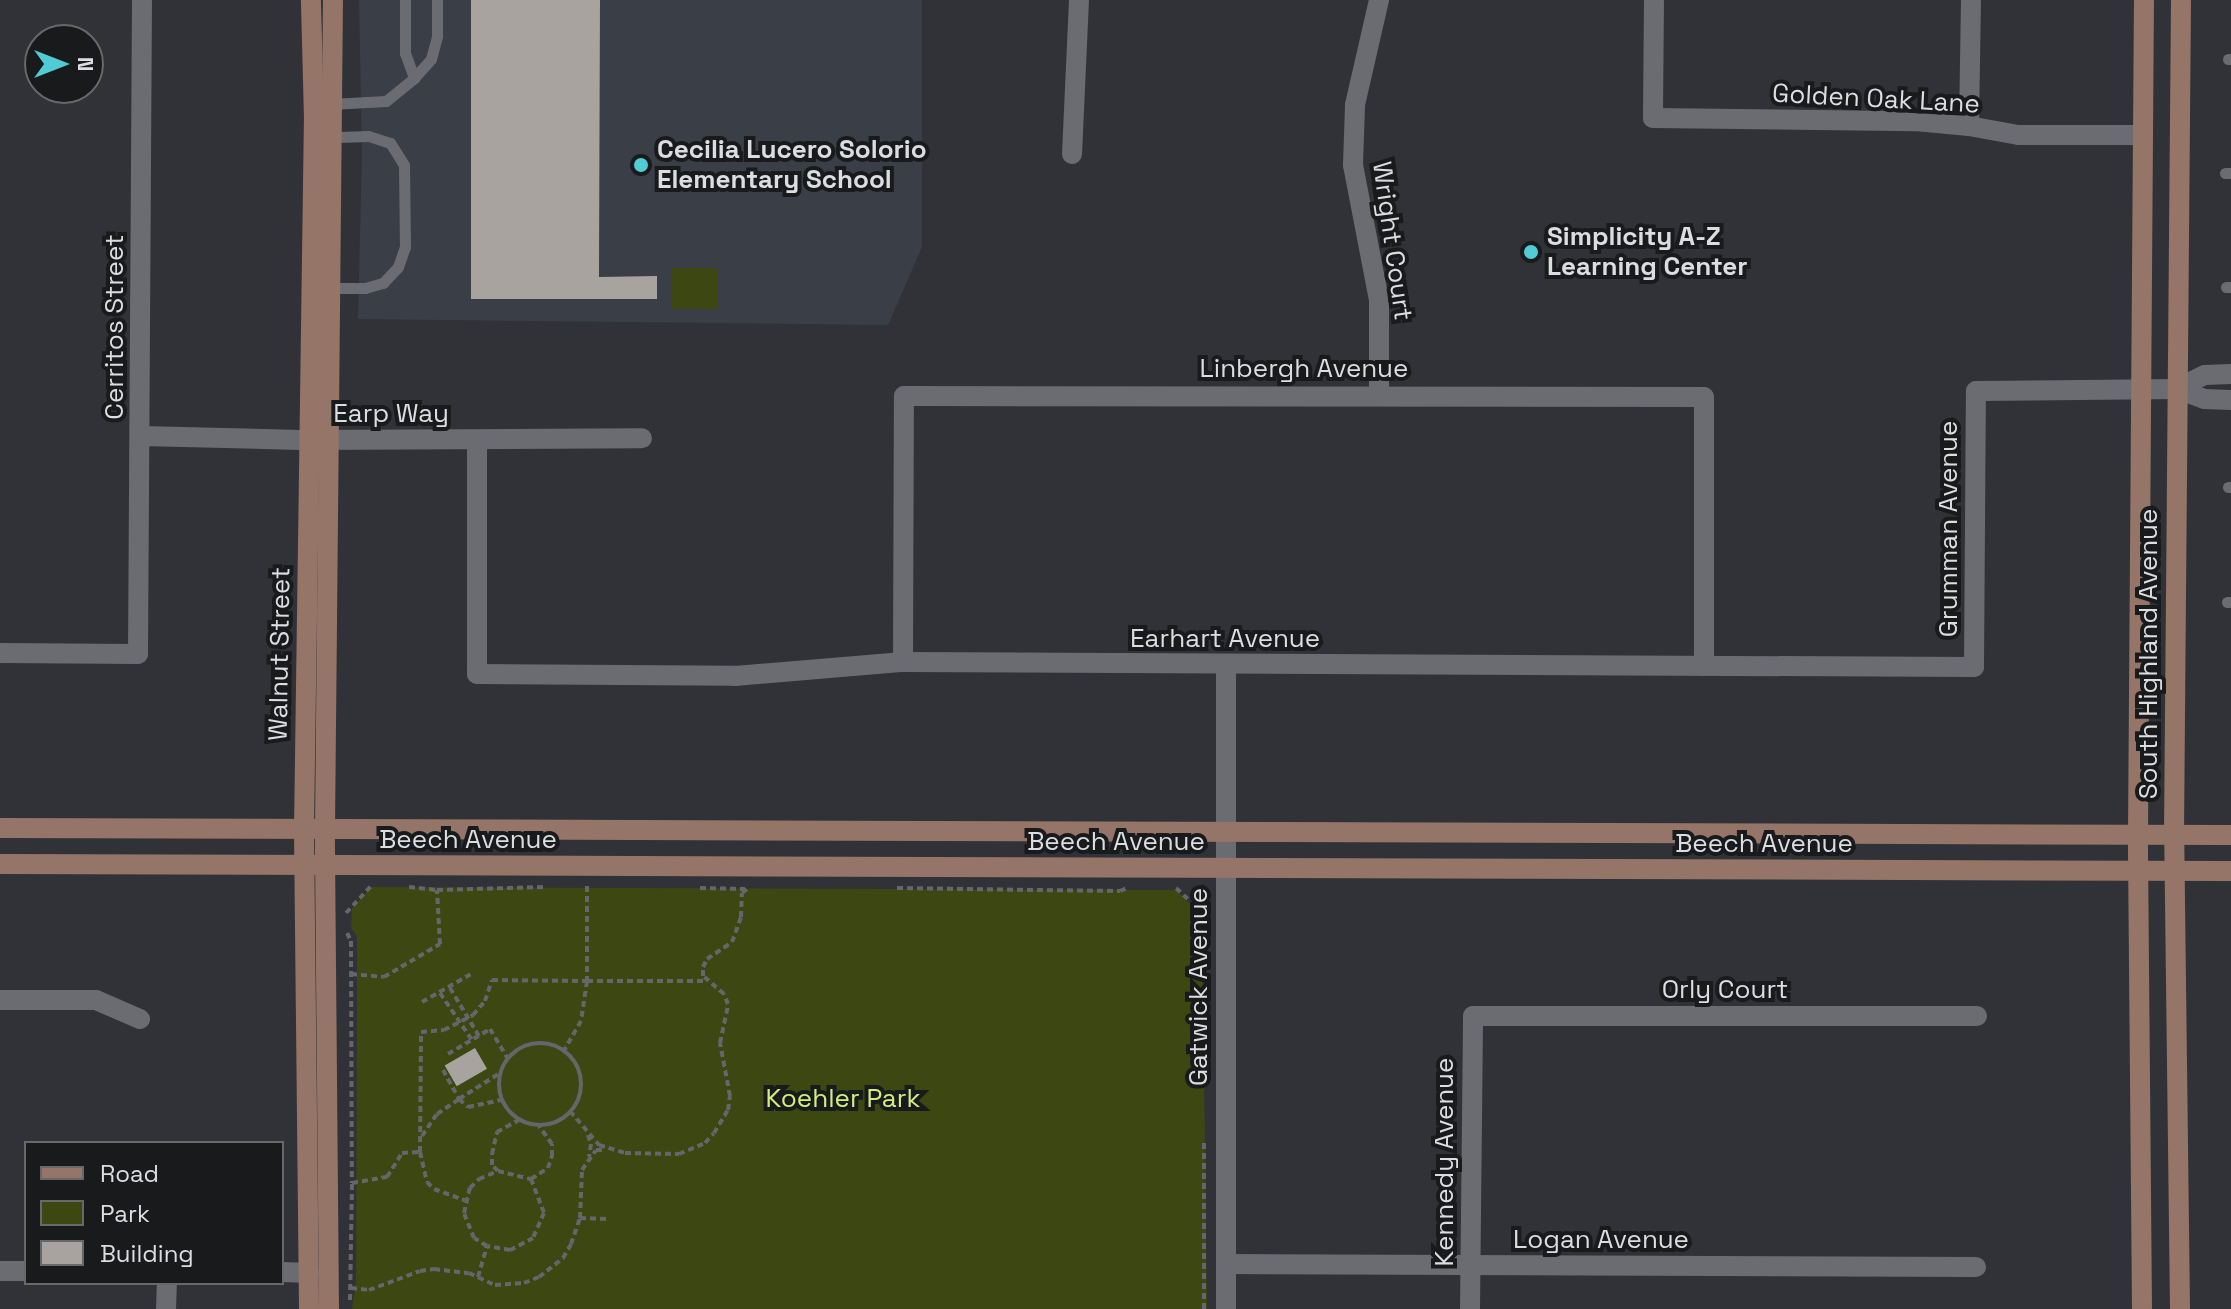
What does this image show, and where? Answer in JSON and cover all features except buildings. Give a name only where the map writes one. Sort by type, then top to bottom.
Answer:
[{"type":"street","name":"Cerritos Street","points":[[0,653],[138,654],[142,0]]},
{"type":"street","name":"Walnut Street","points":[[309,1309],[304,830],[329,288],[327,119],[311,0]]},
{"type":"street","name":"Walnut Street","points":[[329,1309],[320,440],[327,119],[333,0]]},
{"type":"street","points":[[1072,154],[1079,0]]},
{"type":"street","name":"Wright Court","points":[[1379,0],[1355,105],[1353,165],[1379,300],[1379,395]]},
{"type":"street","name":"Golden Oak Lane","points":[[1654,0],[1653,118],[1916,121],[2018,135],[2143,135]]},
{"type":"street","points":[[1969,126],[1971,0]]},
{"type":"street","name":"South Highland Avenue","points":[[2142,1309],[2138,834],[2144,0]]},
{"type":"street","name":"South Highland Avenue","points":[[2180,1309],[2174,835],[2181,0]]},
{"type":"street","points":[[2142,391],[2177,389],[2205,375],[2231,374]]},
{"type":"street","points":[[2177,389],[2204,399],[2231,400]]},
{"type":"street","name":"Grumman Avenue","points":[[1974,667],[1976,391],[2142,391]]},
{"type":"street","name":"Linbergh Avenue","points":[[903,662],[904,396],[1379,395],[1704,397],[1704,666]]},
{"type":"street","name":"Earp Way","points":[[141,436],[320,440],[642,438]]},
{"type":"street","name":"Earhart Avenue","points":[[477,440],[477,674],[735,676],[903,662],[1974,667]]},
{"type":"street","name":"Gatwick Avenue","points":[[1226,665],[1226,1309]]},
{"type":"street","name":"Beech Avenue","points":[[0,828],[2231,835]]},
{"type":"street","name":"Beech Avenue","points":[[0,864],[2231,871]]},
{"type":"street","points":[[0,1000],[96,1000],[140,1019]]},
{"type":"street","name":"Orly Court","points":[[1473,1016],[1977,1016]]},
{"type":"street","name":"Kennedy Avenue","points":[[1470,1309],[1473,1016]]},
{"type":"street","name":"Logan Avenue","points":[[1226,1264],[1976,1267]]},
{"type":"street","points":[[0,1271],[24,1271]]},
{"type":"street","points":[[284,1272],[309,1273]]},
{"type":"street","points":[[166,1309],[167,1285]]},
{"type":"lane","points":[[405,0],[405,53],[414,78]]},
{"type":"lane","points":[[327,119],[386,101],[414,78],[431,59],[437,36],[437,0]]},
{"type":"lane","points":[[327,119],[390,143],[404,165],[405,247],[398,267],[383,283],[365,288],[329,288]]},
{"type":"path","points":[[347,1309],[351,1288],[352,1183],[351,974],[346,910],[370,885],[382,885]]},
{"type":"path","points":[[405,886],[437,890],[551,887]]},
{"type":"path","points":[[574,886],[602,886]]},
{"type":"path","points":[[564,1051],[581,1021],[587,981],[587,886]]},
{"type":"path","points":[[695,886],[748,888],[739,927],[732,942],[707,959],[703,967],[707,981]]},
{"type":"path","points":[[892,887],[919,890],[1139,888]]},
{"type":"path","points":[[1163,888],[1176,888],[1204,914],[1204,930]]},
{"type":"path","points":[[351,974],[384,977],[440,944],[437,890]]},
{"type":"path","points":[[422,1002],[471,974]]},
{"type":"path","points":[[465,1200],[434,1189],[427,1182],[420,1152],[421,1032],[444,1030],[469,1018],[485,1001],[492,980],[707,981],[716,986],[728,1004],[720,1043],[730,1096],[722,1123],[705,1143],[679,1154],[596,1150],[588,1158]]},
{"type":"path","points":[[450,988],[479,1036]]},
{"type":"path","points":[[440,993],[472,1040]]},
{"type":"path","points":[[448,1054],[490,1029],[508,1059]]},
{"type":"path","points":[[420,1145],[423,1133],[437,1114],[500,1073],[508,1059],[527,1045],[540,1043],[564,1051],[579,1072],[581,1086],[570,1111],[560,1120],[537,1124],[519,1120],[502,1100],[500,1073]]},
{"type":"path","points":[[443,1070],[459,1099],[468,1107],[502,1100]]},
{"type":"path","points":[[570,1111],[587,1133],[611,1150]]},
{"type":"path","points":[[519,1120],[497,1132],[492,1165],[498,1171],[531,1179],[548,1168],[552,1156],[546,1132],[537,1124]]},
{"type":"path","points":[[351,1288],[369,1290],[420,1271],[434,1269],[456,1270],[506,1286],[539,1277],[563,1258],[580,1218],[579,1184],[591,1144],[587,1133]]},
{"type":"path","points":[[1204,1135],[1204,1309]]},
{"type":"path","points":[[352,1183],[387,1177],[402,1153],[420,1152]]},
{"type":"path","points":[[498,1171],[479,1179],[465,1200],[467,1225],[474,1238],[487,1246],[510,1250],[533,1238],[544,1213],[531,1179]]},
{"type":"path","points":[[580,1218],[608,1219]]},
{"type":"path","points":[[478,1277],[487,1246]]},
{"type":"shaded area","name":"Cecilia Lucero Solorio Elementary School","points":[[359,0],[922,0],[922,247],[888,325],[358,319],[362,153]]},
{"type":"green space","points":[[672,268],[717,268],[717,309],[672,309]]},
{"type":"green space","name":"Koehler Park","points":[[371,887],[1176,890],[1202,916],[1207,1309],[352,1309],[356,1280],[357,936],[351,928],[352,908]]},
{"type":"place","name":"Cecilia Lucero Solorio Elementary School","points":[[641,165]]},
{"type":"place","name":"Simplicity A-Z Learning Center","points":[[1531,252]]}]
